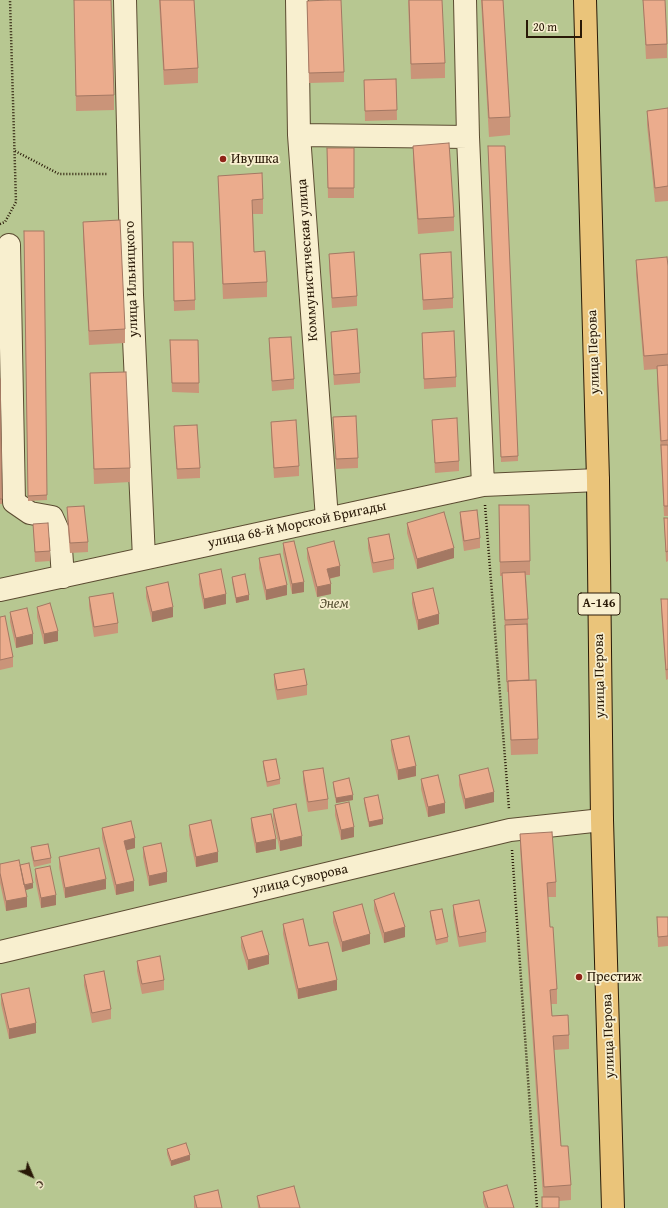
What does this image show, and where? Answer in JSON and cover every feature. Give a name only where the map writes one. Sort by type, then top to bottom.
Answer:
[{"type":"highway","name":"улица Перова","points":[[584,0],[598,480],[602,820],[614,1208]]},
{"type":"street","name":"улица Ильницкого","points":[[125,0],[132,295],[144,558]]},
{"type":"street","name":"Коммунистическая улица","points":[[297,0],[299,135],[326,519]]},
{"type":"street","points":[[465,0],[468,137],[484,485]]},
{"type":"street","points":[[299,135],[468,137]]},
{"type":"street","points":[[9,245],[14,502],[30,513],[52,517],[60,535],[63,577]]},
{"type":"street","name":"улица 68-й Морской Бригады","points":[[0,590],[484,485],[598,480]]},
{"type":"street","name":"улица Суворова","points":[[0,952],[510,830],[602,820]]},
{"type":"path","points":[[0,224],[5,222],[16,202],[10,0]]},
{"type":"path","points":[[15,150],[59,174],[129,175]]},
{"type":"green space","name":"Энем","points":[[0,0],[668,0],[668,1208],[0,1208]]},
{"type":"building","points":[[74,0],[111,0],[114,95],[76,96]]},
{"type":"building","points":[[160,0],[194,0],[198,68],[164,70]]},
{"type":"building","points":[[341,0],[344,72],[309,73],[307,1]]},
{"type":"building","points":[[409,0],[442,0],[445,63],[411,64]]},
{"type":"building","points":[[482,0],[503,0],[510,117],[489,118]]},
{"type":"building","points":[[643,0],[665,0],[667,44],[646,45]]},
{"type":"building","points":[[396,79],[397,110],[365,111],[364,80]]},
{"type":"building","points":[[668,108],[668,186],[655,188],[647,111]]},
{"type":"building","points":[[449,143],[454,217],[418,219],[413,146]]},
{"type":"building","points":[[488,146],[505,146],[518,456],[501,457]]},
{"type":"building","points":[[327,148],[354,148],[354,188],[328,188]]},
{"type":"building","points":[[262,173],[263,199],[252,200],[254,252],[265,251],[267,282],[223,284],[218,176]]},
{"type":"building","points":[[120,220],[125,329],[89,331],[83,222]]},
{"type":"building","points":[[24,231],[44,231],[47,495],[28,496]]},
{"type":"building","points":[[173,242],[193,242],[195,300],[174,301]]},
{"type":"building","points":[[354,252],[357,296],[332,298],[329,254]]},
{"type":"building","points":[[451,252],[453,298],[423,300],[420,254]]},
{"type":"building","points":[[667,257],[668,354],[644,356],[636,260]]},
{"type":"building","points":[[357,329],[360,373],[334,375],[331,332]]},
{"type":"building","points":[[454,331],[456,377],[424,379],[422,333]]},
{"type":"building","points":[[291,337],[294,379],[272,381],[269,338]]},
{"type":"building","points":[[170,340],[198,340],[199,383],[172,383]]},
{"type":"building","points":[[668,365],[668,440],[661,441],[657,366]]},
{"type":"building","points":[[126,372],[130,468],[94,469],[90,373]]},
{"type":"building","points":[[0,379],[2,499],[0,499]]},
{"type":"building","points":[[356,416],[358,458],[336,459],[333,417]]},
{"type":"building","points":[[457,418],[459,461],[435,463],[432,420]]},
{"type":"building","points":[[296,420],[299,466],[274,468],[271,422]]},
{"type":"building","points":[[197,425],[200,468],[177,469],[174,426]]},
{"type":"building","points":[[661,445],[668,445],[668,506],[664,506]]},
{"type":"building","points":[[499,505],[529,505],[530,561],[500,562]]},
{"type":"building","points":[[84,506],[88,542],[70,543],[67,507]]},
{"type":"building","points":[[477,510],[480,538],[464,541],[460,512]]},
{"type":"building","points":[[444,512],[454,548],[417,559],[407,523]]},
{"type":"building","points":[[664,518],[668,518],[668,551],[666,552]]},
{"type":"building","points":[[48,523],[50,551],[35,552],[33,524]]},
{"type":"building","points":[[389,534],[394,559],[373,563],[368,538]]},
{"type":"building","points":[[294,541],[304,582],[292,584],[283,543]]},
{"type":"building","points":[[334,541],[340,566],[327,569],[331,584],[317,587],[307,548]]},
{"type":"building","points":[[280,554],[287,585],[266,590],[259,558]]},
{"type":"building","points":[[221,569],[226,594],[204,599],[199,574]]},
{"type":"building","points":[[525,572],[528,619],[505,620],[502,573]]},
{"type":"building","points":[[245,574],[249,595],[236,598],[232,577]]},
{"type":"building","points":[[168,582],[173,607],[152,612],[146,587]]},
{"type":"building","points":[[433,588],[439,614],[418,620],[412,593]]},
{"type":"building","points":[[113,593],[118,623],[94,627],[89,597]]},
{"type":"building","points":[[661,599],[668,599],[668,669],[666,670]]},
{"type":"building","points":[[50,603],[58,631],[44,634],[37,607]]},
{"type":"building","points":[[27,608],[33,634],[16,638],[10,612]]},
{"type":"building","points":[[5,616],[13,657],[0,660],[0,617]]},
{"type":"building","points":[[527,624],[529,680],[507,682],[505,625]]},
{"type":"building","points":[[304,669],[307,685],[277,690],[274,674]]},
{"type":"building","points":[[536,680],[538,739],[511,740],[508,681]]},
{"type":"building","points":[[409,736],[416,766],[398,770],[391,740]]},
{"type":"building","points":[[276,759],[280,779],[267,782],[263,761]]},
{"type":"building","points":[[323,768],[328,799],[308,802],[303,771]]},
{"type":"building","points":[[488,768],[494,792],[465,799],[459,775]]},
{"type":"building","points":[[438,775],[445,803],[428,807],[421,779]]},
{"type":"building","points":[[349,778],[353,795],[336,798],[333,782]]},
{"type":"building","points":[[378,795],[383,819],[369,822],[364,798]]},
{"type":"building","points":[[349,802],[354,827],[341,830],[335,805]]},
{"type":"building","points":[[296,804],[302,836],[280,841],[273,809]]},
{"type":"building","points":[[271,814],[276,839],[256,843],[251,818]]},
{"type":"building","points":[[211,820],[218,852],[196,857],[189,825]]},
{"type":"building","points":[[131,821],[135,838],[124,841],[134,881],[116,885],[102,828]]},
{"type":"building","points":[[552,832],[556,882],[547,883],[550,927],[553,927],[557,989],[550,990],[552,1016],[568,1015],[569,1035],[553,1036],[561,1146],[568,1146],[571,1185],[544,1187],[520,834]]},
{"type":"building","points":[[161,843],[167,872],[149,876],[143,847]]},
{"type":"building","points":[[48,844],[51,858],[34,861],[31,847]]},
{"type":"building","points":[[99,848],[106,879],[65,888],[59,857]]},
{"type":"building","points":[[19,860],[27,897],[6,901],[0,873],[0,864]]},
{"type":"building","points":[[29,863],[33,883],[24,885],[20,865]]},
{"type":"building","points":[[50,866],[56,895],[41,898],[35,869]]},
{"type":"building","points":[[394,893],[405,927],[384,933],[374,900]]},
{"type":"building","points":[[479,900],[486,932],[459,937],[453,905]]},
{"type":"building","points":[[362,904],[370,934],[342,942],[333,912]]},
{"type":"building","points":[[442,909],[448,937],[436,940],[430,911]]},
{"type":"building","points":[[657,917],[668,917],[668,936],[658,937]]},
{"type":"building","points":[[303,919],[309,946],[328,942],[337,980],[298,989],[283,924]]},
{"type":"building","points":[[262,931],[269,955],[248,960],[241,937]]},
{"type":"building","points":[[160,956],[164,980],[142,984],[137,961]]},
{"type":"building","points":[[104,971],[111,1009],[92,1013],[84,975]]},
{"type":"building","points":[[29,988],[36,1023],[9,1029],[1,994]]},
{"type":"building","points":[[186,1143],[190,1155],[171,1161],[167,1149]]},
{"type":"building","points":[[507,1185],[514,1208],[488,1208],[483,1192]]},
{"type":"building","points":[[294,1186],[300,1208],[260,1208],[257,1196]]},
{"type":"building","points":[[218,1190],[222,1208],[197,1208],[194,1196]]},
{"type":"building","points":[[542,1197],[559,1197],[559,1208],[542,1208]]},
{"type":"place","name":"Ивушка","points":[[223,159]]},
{"type":"place","name":"Престиж","points":[[579,977]]}]
